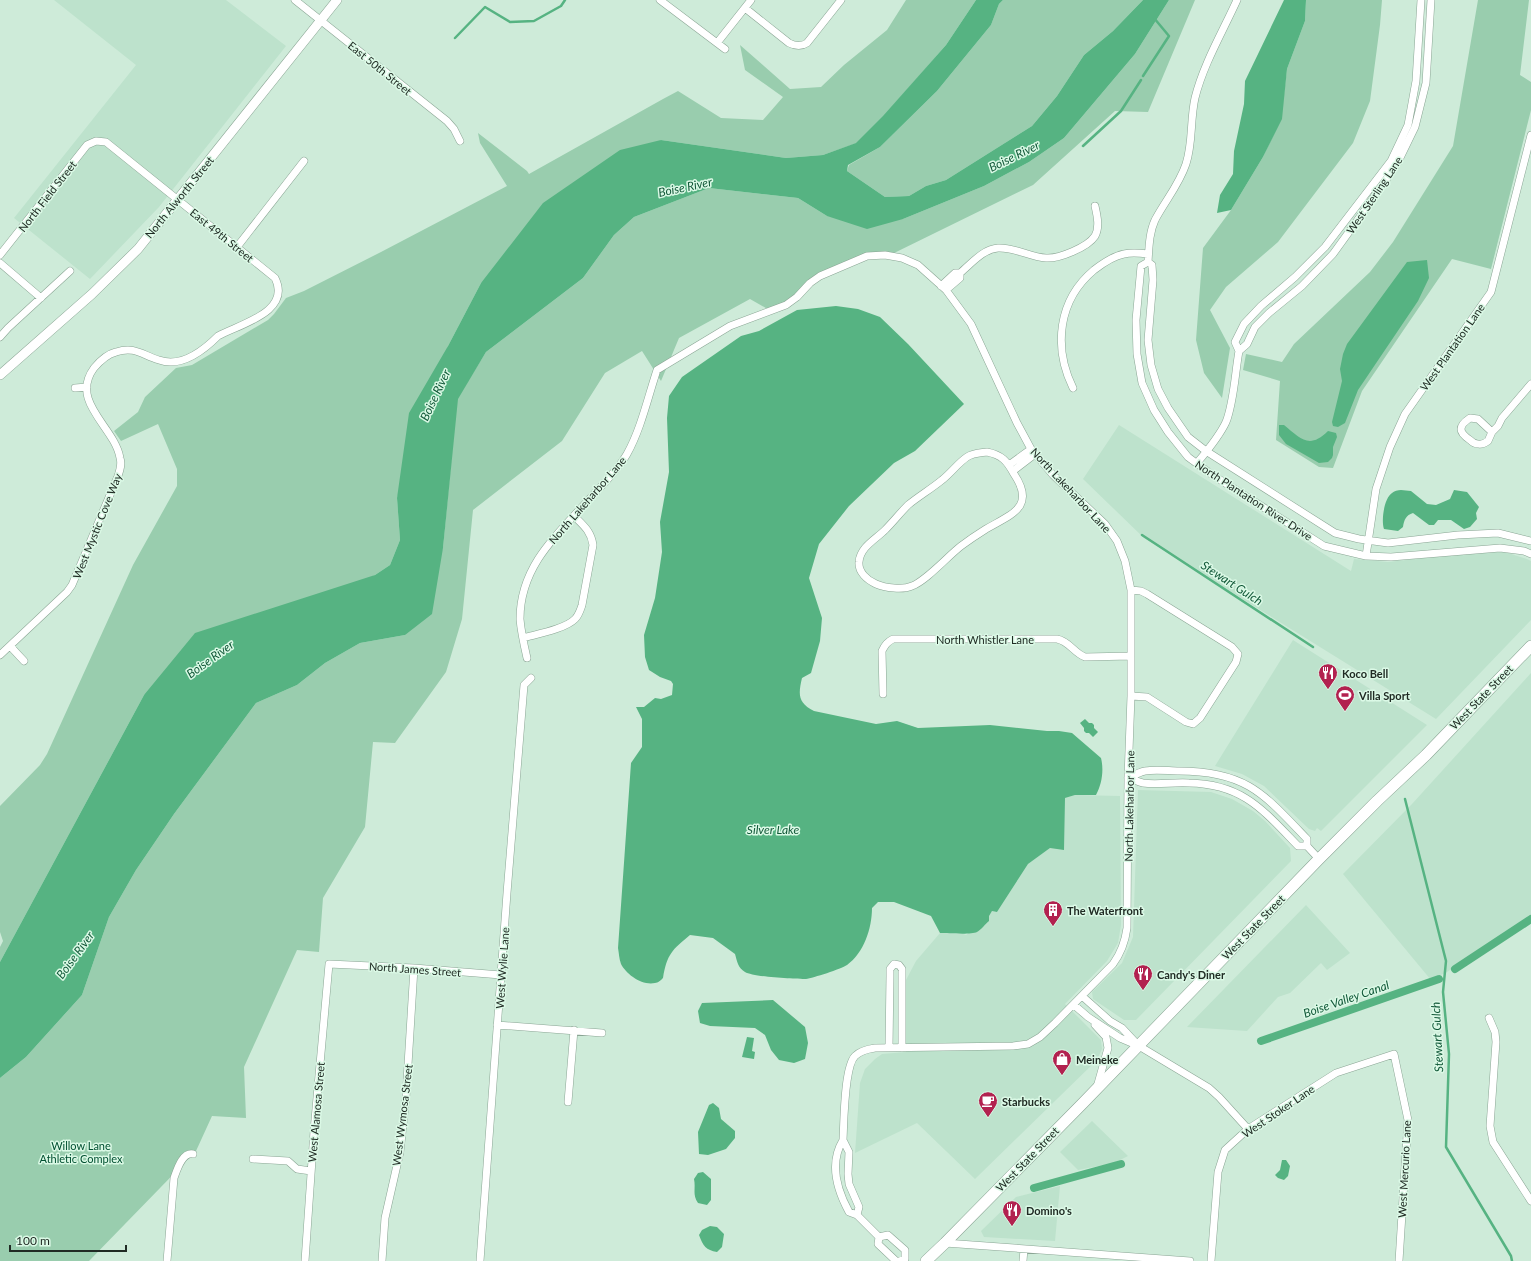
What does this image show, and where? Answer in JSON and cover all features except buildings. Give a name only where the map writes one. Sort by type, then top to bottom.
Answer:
[{"type":"main road","name":"West State Street","points":[[926,1261],[1531,646]]},
{"type":"street","name":"East 50th Street","points":[[295,0],[446,121],[454,129],[460,141]]},
{"type":"street","name":"North Alworth Street","points":[[0,375],[115,272],[138,249],[337,0]]},
{"type":"street","points":[[660,0],[725,49]]},
{"type":"street","points":[[717,43],[751,0]]},
{"type":"street","points":[[745,8],[789,43],[800,46],[807,42],[841,0]]},
{"type":"street","name":"North Plantation River Drive","points":[[1237,0],[1200,81],[1195,100],[1191,138],[1186,164],[1175,189],[1155,221],[1150,238],[1148,262],[1152,265],[1153,280],[1148,340],[1151,366],[1158,389],[1168,408],[1188,437],[1206,452],[1335,533],[1388,543],[1458,535],[1498,533],[1531,541]]},
{"type":"street","name":"West Sterling Lane","points":[[1197,463],[1226,422],[1231,402],[1238,351],[1235,342],[1244,324],[1261,306],[1295,278],[1325,247],[1391,161],[1408,125],[1416,82],[1421,0]]},
{"type":"street","name":"West Sterling Lane","points":[[1238,351],[1247,344],[1255,327],[1302,286],[1332,254],[1367,208],[1396,164],[1415,127],[1426,83],[1431,0]]},
{"type":"street","name":"West Plantation Lane","points":[[1366,556],[1367,540],[1376,489],[1390,447],[1405,414],[1491,292],[1531,135]]},
{"type":"street","name":"East 49th Street","points":[[87,387],[89,375],[96,366],[114,352],[134,350],[160,360],[180,362],[198,353],[218,336],[264,314],[279,295],[279,286],[275,278],[106,142],[96,141]]},
{"type":"street","name":"North Field Street","points":[[0,255],[87,145],[96,141]]},
{"type":"street","points":[[237,247],[304,161]]},
{"type":"street","points":[[943,288],[960,278],[960,273],[988,251],[998,248],[1009,249],[1047,258],[1064,255],[1084,245],[1095,236],[1098,225],[1095,206]]},
{"type":"street","points":[[1073,388],[1065,370],[1061,341],[1065,313],[1073,296],[1088,276],[1107,261],[1124,254],[1148,254]]},
{"type":"street","name":"North Lakeharbor Lane","points":[[527,658],[520,619],[521,603],[528,576],[542,552],[616,470],[627,454],[634,438],[657,370],[730,326],[786,305],[820,276],[867,256],[885,255],[902,258],[918,265],[943,288],[971,324],[1017,423],[1033,451],[1054,475],[1104,524],[1116,541],[1125,561],[1131,590],[1131,696],[1128,778],[1127,915],[1125,942],[1120,955],[1074,1005],[1040,1037],[1028,1044],[1013,1046],[875,1048],[864,1050],[854,1057],[848,1068],[843,1140],[837,1150],[836,1174],[841,1197],[849,1212],[857,1214],[879,1237]]},
{"type":"street","name":"North Plantation River Drive","points":[[1148,262],[1141,266],[1136,320],[1137,354],[1142,383],[1154,410],[1168,432],[1188,457],[1211,474],[1324,546],[1366,556],[1391,558],[1500,548],[1524,551],[1531,554]]},
{"type":"street","points":[[0,263],[41,298]]},
{"type":"street","points":[[0,337],[70,271]]},
{"type":"street","points":[[1492,432],[1531,384]]},
{"type":"street","points":[[75,388],[87,387]]},
{"type":"street","name":"West Mystic Cove Way","points":[[0,655],[67,592],[72,585],[118,476],[121,459],[118,450],[91,406],[87,387]]},
{"type":"street","points":[[1011,468],[1033,451]]},
{"type":"street","points":[[987,452],[996,454],[1002,457],[1011,468],[1021,484],[1023,496],[1020,505],[1014,514],[984,530],[961,546],[920,582],[912,587],[902,588],[878,585],[868,580],[862,574],[859,562],[865,548],[908,506],[942,480],[967,457],[977,453],[987,452]]},
{"type":"street","points":[[523,638],[566,625],[574,620],[579,614],[593,545],[587,528],[574,516]]},
{"type":"street","points":[[1131,590],[1141,591],[1147,594],[1232,647],[1238,654],[1236,662],[1200,718],[1193,724],[1186,722],[1147,697],[1131,696]]},
{"type":"street","name":"North Whistler Lane","points":[[883,694],[882,651],[888,641],[893,639],[1057,639],[1067,642],[1079,654],[1086,657],[1131,656]]},
{"type":"street","points":[[10,646],[24,661]]},
{"type":"street","name":"West Wylie Lane","points":[[480,1261],[524,685],[531,678]]},
{"type":"street","points":[[1128,778],[1145,771],[1201,771],[1231,777],[1258,791],[1269,800],[1307,839],[1307,846],[1320,859]]},
{"type":"street","points":[[1128,778],[1143,783],[1201,783],[1227,789],[1239,794],[1263,810],[1298,846],[1307,846]]},
{"type":"street","name":"North James Street","points":[[329,964],[414,968],[501,975]]},
{"type":"street","name":"West Alamosa Street","points":[[305,1261],[311,1170],[329,964]]},
{"type":"street","points":[[889,1048],[890,969],[894,964],[902,969],[902,1048]]},
{"type":"street","name":"West Wymosa Street","points":[[382,1261],[385,1218],[400,1152],[406,1097],[414,968]]},
{"type":"street","points":[[1082,996],[1110,1021],[1122,1028],[1139,1046]]},
{"type":"street","points":[[1074,1005],[1088,1017],[1120,1038],[1139,1046],[1209,1088],[1220,1097],[1248,1129]]},
{"type":"street","points":[[1088,1017],[1106,1037],[1108,1048],[1097,1088]]},
{"type":"street","points":[[1489,1018],[1495,1032],[1496,1042],[1490,1126],[1493,1142],[1531,1201]]},
{"type":"street","points":[[498,1025],[602,1033]]},
{"type":"street","points":[[568,1102],[574,1030]]},
{"type":"street","name":"West Stoker Lane","points":[[1211,1261],[1218,1172],[1225,1150],[1248,1129],[1336,1073],[1394,1054]]},
{"type":"street","name":"West Mercurio Lane","points":[[1394,1054],[1408,1120],[1399,1261]]},
{"type":"street","name":"North Lakeharbor Lane","points":[[843,1140],[849,1152],[849,1184],[859,1207],[857,1214]]},
{"type":"street","points":[[167,1261],[174,1178],[178,1167],[186,1156],[193,1154]]},
{"type":"street","points":[[253,1159],[288,1161],[297,1168],[311,1170]]},
{"type":"street","name":"North Lakeharbor Lane","points":[[879,1237],[888,1235],[905,1250],[904,1260]]},
{"type":"street","name":"North Lakeharbor Lane","points":[[879,1237],[878,1244],[896,1261]]},
{"type":"street","points":[[945,1243],[1190,1261]]},
{"type":"street","points":[[1023,1261],[1024,1249]]},
{"type":"shaded area","points":[[54,0],[226,0],[286,46],[159,207],[90,279],[14,218],[136,65]]},
{"type":"shaded area","points":[[1119,425],[1351,571],[1354,559],[1388,562],[1468,553],[1505,552],[1527,559],[1531,561],[1531,620],[1436,719],[1144,538],[1083,479]]},
{"type":"shaded area","points":[[1293,640],[1427,725],[1321,831],[1317,828],[1315,831],[1309,829],[1264,786],[1242,774],[1215,766]]},
{"type":"shaded area","points":[[1531,673],[1531,916],[1447,972],[1431,980],[1343,874],[1412,804]]},
{"type":"shaded area","points":[[1138,790],[1211,792],[1232,799],[1253,811],[1265,821],[1290,848],[1291,861],[1136,1020],[1124,1020],[1093,999],[1092,992],[1122,963],[1133,937]]},
{"type":"shaded area","points":[[1075,795],[1120,796],[1121,925],[1118,943],[1107,961],[1065,1004],[1101,1040],[1102,1049],[1097,1060],[975,1179],[917,1123],[855,1153],[860,1083],[865,1069],[882,1054],[906,1052],[906,980],[916,961],[940,933],[960,933],[966,935],[992,911],[997,912],[1028,864],[1050,848],[1065,798]]},
{"type":"shaded area","points":[[1306,905],[1350,953],[1327,970],[1321,963],[1290,993],[1278,997],[1247,1031],[1187,1027]]},
{"type":"shaded area","points":[[1092,1121],[1128,1156],[1114,1163],[1078,1170],[1060,1152]]},
{"type":"shaded area","points":[[1060,1186],[1055,1241],[984,1237],[981,1231],[1016,1197]]},
{"type":"green space","points":[[906,0],[976,0],[946,45],[883,117],[857,143],[823,155],[786,158],[661,140],[481,283],[448,346],[397,498],[400,540],[390,565],[375,575],[144,695],[0,962],[0,947],[3,941],[0,932],[0,806],[40,765],[47,754],[133,565],[177,486],[177,469],[158,424],[121,441],[114,431],[138,412],[145,397],[176,368],[192,365],[268,320],[286,298],[304,291],[381,252],[507,186],[480,143],[478,133],[529,174],[678,91],[721,118],[763,120],[783,97],[745,70],[740,45],[790,89],[821,87],[844,65],[887,30]]},
{"type":"green space","points":[[1003,0],[1143,0],[1113,31],[1084,55],[1057,96],[1032,126],[946,180],[926,186],[909,196],[885,197],[847,171],[849,165],[880,147],[937,91],[991,25],[999,4]]},
{"type":"green space","name":"Willow Lane Athletic Complex","points":[[1169,0],[1195,0],[1148,112],[1115,111],[1033,185],[888,256],[867,256],[820,276],[797,297],[771,311],[750,299],[679,338],[661,381],[642,351],[605,373],[562,441],[473,510],[462,619],[446,672],[395,743],[373,742],[365,827],[323,898],[319,952],[297,950],[244,1067],[246,1118],[212,1116],[196,1151],[89,1261],[0,1261],[0,1078],[26,1057],[82,995],[109,917],[136,870],[174,814],[256,703],[297,685],[325,663],[360,643],[405,635],[443,548],[457,399],[486,352],[583,278],[614,235],[634,217],[709,188],[798,198],[827,216],[903,219],[984,186],[1029,162],[1064,138],[1135,54]]},
{"type":"green space","points":[[1306,0],[1382,0],[1370,101],[1353,143],[1278,242],[1226,287],[1210,310],[1230,348],[1222,398],[1204,373],[1196,340],[1203,248],[1231,210],[1263,157],[1281,119],[1287,69],[1305,21]]},
{"type":"green space","points":[[1478,0],[1529,0],[1520,75],[1531,82],[1531,110],[1491,269],[1452,259],[1362,391],[1333,468],[1319,467],[1276,440],[1280,381],[1243,370],[1246,354],[1282,362],[1294,344],[1370,272],[1393,242],[1453,146]]},
{"type":"water","name":"Boise River","points":[[976,0],[1003,0],[999,4],[991,25],[937,91],[880,147],[848,165],[847,171],[885,197],[909,196],[926,186],[946,180],[1032,126],[1057,96],[1084,55],[1113,31],[1143,0],[1169,0],[1135,54],[1064,138],[1029,162],[984,186],[903,219],[867,229],[827,216],[798,198],[709,188],[634,217],[614,235],[583,278],[486,352],[458,399],[443,548],[432,614],[405,635],[360,643],[325,663],[297,685],[256,703],[174,814],[136,870],[109,917],[82,995],[26,1057],[0,1078],[0,962],[144,695],[195,633],[375,575],[390,565],[400,540],[397,498],[409,413],[448,346],[481,283],[543,203],[620,150],[661,140],[786,158],[823,155],[856,143],[883,116],[946,45]]},
{"type":"water","points":[[1284,0],[1306,0],[1305,21],[1287,69],[1282,119],[1263,157],[1231,210],[1217,213],[1220,195],[1233,174],[1234,151],[1244,104],[1245,81]]},
{"type":"water","points":[[1427,260],[1429,278],[1418,301],[1358,390],[1345,423],[1338,427],[1333,426],[1332,422],[1342,381],[1340,369],[1347,344],[1407,262]]},
{"type":"water","name":"Silver Lake","points":[[836,306],[858,309],[880,317],[908,344],[964,404],[915,451],[894,463],[849,506],[819,544],[809,578],[822,618],[820,641],[811,673],[802,678],[800,698],[802,702],[814,711],[876,724],[897,721],[918,728],[990,725],[1072,733],[1101,758],[1102,777],[1100,786],[1096,795],[1075,795],[1065,798],[1064,850],[1050,848],[1028,864],[997,912],[992,911],[989,916],[989,921],[977,932],[965,934],[940,933],[931,916],[894,902],[878,902],[872,908],[869,932],[858,954],[847,965],[833,971],[806,979],[749,974],[745,972],[738,964],[735,954],[713,938],[690,935],[671,953],[666,963],[663,978],[656,983],[645,983],[635,978],[623,968],[620,962],[618,948],[631,763],[642,747],[642,719],[636,707],[644,707],[655,698],[661,699],[672,695],[673,684],[671,681],[660,677],[649,670],[645,657],[644,635],[655,598],[662,552],[660,522],[669,472],[667,418],[669,396],[682,377],[741,336],[759,331],[797,310]]},
{"type":"water","points":[[1279,425],[1284,425],[1300,438],[1310,441],[1321,437],[1328,431],[1336,433],[1337,437],[1333,447],[1332,458],[1328,462],[1319,463],[1286,444],[1279,435]]},
{"type":"water","points":[[1401,490],[1411,491],[1427,504],[1436,505],[1450,499],[1454,490],[1467,492],[1479,507],[1476,513],[1477,519],[1470,527],[1464,529],[1451,520],[1438,520],[1434,525],[1429,525],[1413,513],[1407,516],[1403,527],[1398,531],[1384,529],[1383,515],[1385,504],[1393,492]]},
{"type":"water","points":[[1085,719],[1094,725],[1094,728],[1098,732],[1093,737],[1084,731],[1084,728],[1080,723]]},
{"type":"water","points":[[773,1000],[805,1027],[808,1043],[805,1059],[794,1063],[779,1060],[771,1050],[765,1035],[755,1028],[710,1026],[700,1023],[698,1011],[702,1003]]},
{"type":"water","points":[[747,1037],[754,1038],[752,1051],[755,1052],[754,1059],[742,1057]]},
{"type":"water","points":[[713,1103],[719,1108],[721,1119],[735,1131],[735,1138],[726,1149],[708,1155],[699,1154],[698,1132],[709,1105]]},
{"type":"water","points":[[1282,1160],[1286,1160],[1290,1166],[1288,1176],[1284,1180],[1275,1175],[1280,1170]]},
{"type":"water","points":[[703,1172],[711,1179],[711,1200],[707,1205],[698,1203],[695,1194],[694,1179],[698,1173]]},
{"type":"water","points":[[710,1226],[717,1227],[724,1234],[722,1247],[717,1252],[705,1247],[699,1235],[702,1230]]},
{"type":"waterway","points":[[455,38],[485,7],[510,22],[534,21],[561,6],[565,0]]},
{"type":"waterway","name":"Stewart Gulch","points":[[1143,76],[1169,36],[1154,18]]},
{"type":"waterway","name":"Stewart Gulch","points":[[1083,146],[1121,111],[1141,80]]},
{"type":"waterway","name":"Stewart Gulch","points":[[1142,535],[1313,647]]},
{"type":"waterway","name":"Stewart Gulch","points":[[1405,799],[1446,961],[1443,992],[1449,1054],[1446,1147],[1511,1256],[1512,1261]]},
{"type":"waterway","name":"Boise Valley Canal","points":[[1455,969],[1531,919]]},
{"type":"waterway","name":"Boise Valley Canal","points":[[1261,1041],[1439,979]]},
{"type":"waterway","name":"Boise Valley Canal","points":[[1034,1188],[1121,1164]]},
{"type":"place","name":"Koco Bell","points":[[1328,690]]},
{"type":"place","name":"Villa Sport","points":[[1345,712]]},
{"type":"place","name":"The Waterfront","points":[[1053,927]]},
{"type":"place","name":"Candy's Diner","points":[[1143,991]]},
{"type":"place","name":"Meineke","points":[[1062,1076]]},
{"type":"place","name":"Starbucks","points":[[988,1118]]},
{"type":"place","name":"Domino's","points":[[1012,1227]]}]
